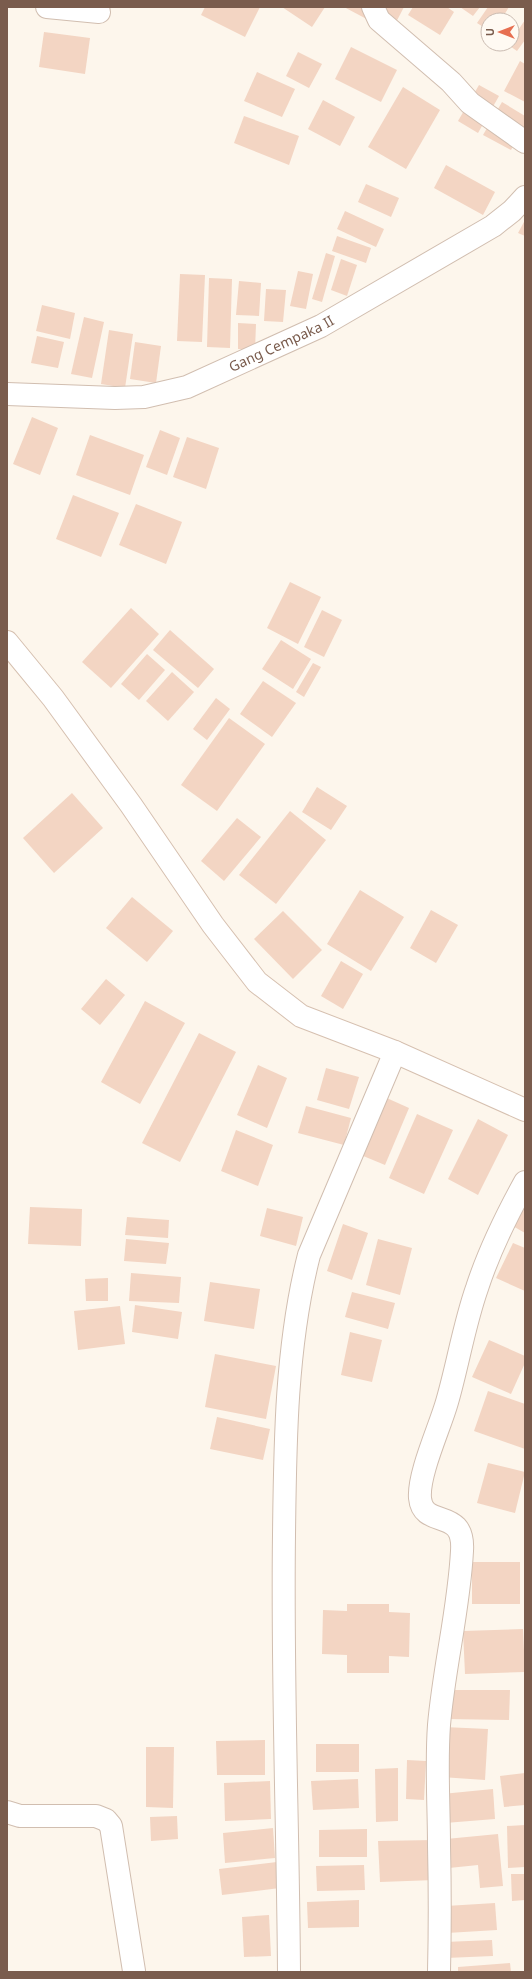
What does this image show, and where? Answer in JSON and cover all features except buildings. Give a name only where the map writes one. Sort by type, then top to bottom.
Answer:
[{"type":"street","points":[[47,7],[99,12]]},
{"type":"street","points":[[372,7],[379,20],[451,82],[470,103],[525,142]]},
{"type":"street","name":"Gang Cempaka II","points":[[7,394],[115,398],[144,397],[186,387],[321,326],[493,226],[512,211],[525,197]]},
{"type":"street","points":[[7,642],[53,698],[131,806],[213,925],[257,982],[301,1016],[395,1052],[525,1110]]},
{"type":"street","points":[[289,1972],[283,1607],[286,1440],[296,1320],[301,1286],[309,1255],[395,1052]]},
{"type":"street","points":[[439,1972],[439,1728],[443,1683],[459,1584],[462,1549],[461,1534],[458,1528],[444,1520],[428,1514],[422,1506],[420,1497],[427,1464],[447,1402],[477,1287],[514,1202],[525,1182]]},
{"type":"street","points":[[7,1812],[20,1816],[96,1816],[106,1820],[111,1826],[134,1971]]}]
